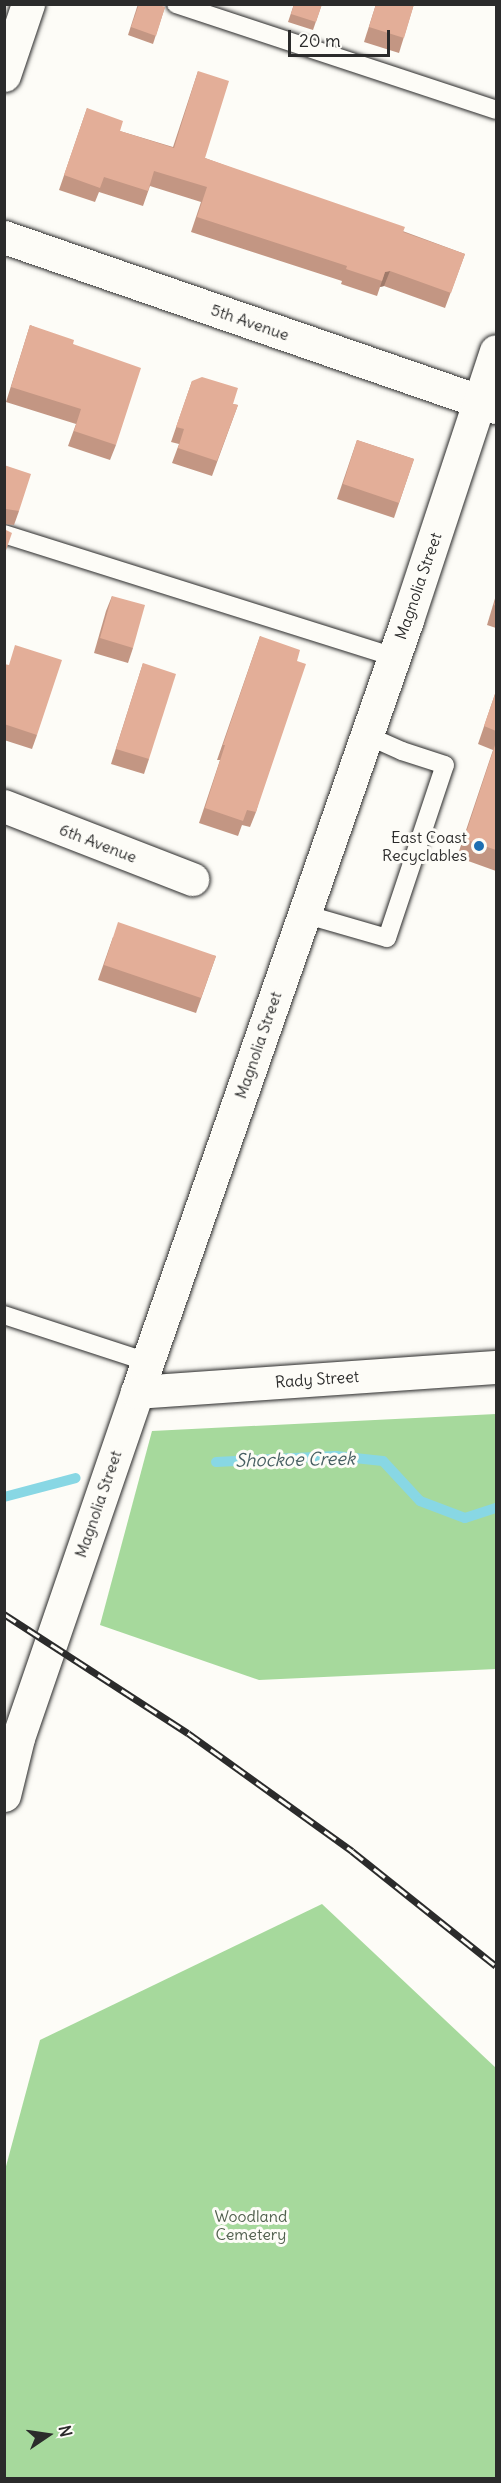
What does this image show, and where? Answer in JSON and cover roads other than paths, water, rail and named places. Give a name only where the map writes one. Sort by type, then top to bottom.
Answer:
[{"type":"street","points":[[4,75],[28,4]]},
{"type":"street","name":"5th Avenue","points":[[4,237],[488,404]]},
{"type":"street","name":"Magnolia Street","points":[[4,1795],[11,1750],[393,657],[488,404],[496,351]]},
{"type":"street","name":"6th Avenue","points":[[4,806],[192,879]]},
{"type":"street","name":"Rady Street","points":[[143,1377],[496,1367]]},
{"type":"lane","points":[[176,4],[496,110]]},
{"type":"lane","points":[[4,534],[393,657]]},
{"type":"lane","points":[[304,914],[387,938],[446,765],[402,751],[366,735]]},
{"type":"lane","points":[[4,1315],[143,1377]]},
{"type":"waterway","name":"Shockoe Creek","points":[[216,1462],[336,1456],[383,1461],[420,1501],[465,1518],[496,1508]]},
{"type":"waterway","name":"Shockoe Creek","points":[[4,1497],[76,1478]]},
{"type":"railway","points":[[4,1614],[188,1733],[352,1851],[496,1966]]},
{"type":"place","name":"East Coast Recyclables","points":[[479,846]]},
{"type":"park label","name":"Woodland Cemetery","points":[[251,2225]]}]
